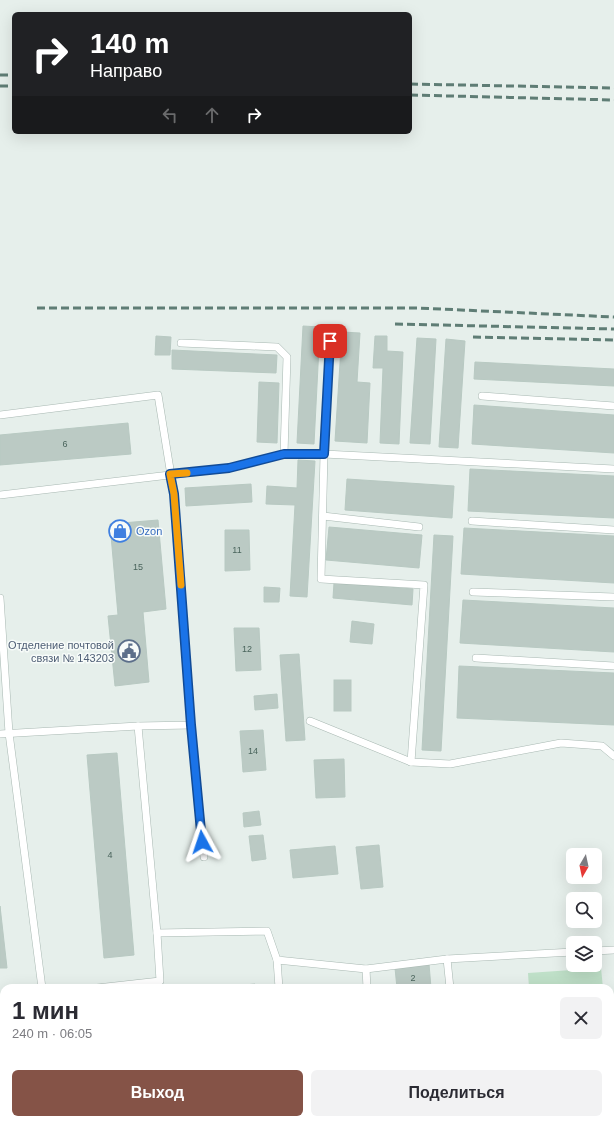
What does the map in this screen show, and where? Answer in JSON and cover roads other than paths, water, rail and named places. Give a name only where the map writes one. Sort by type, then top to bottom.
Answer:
[{"type":"lane","points":[[330,341],[324,454],[322,579],[424,585],[412,762]]},
{"type":"lane","points":[[181,343],[277,347],[288,357],[284,454]]},
{"type":"lane","points":[[0,415],[158,395],[174,494],[191,725],[204,857]]},
{"type":"lane","points":[[482,396],[614,406]]},
{"type":"lane","points":[[0,495],[229,468],[284,454],[324,454],[614,469]]},
{"type":"lane","points":[[323,516],[419,527]]},
{"type":"lane","points":[[472,521],[614,530]]},
{"type":"lane","points":[[473,592],[614,597]]},
{"type":"lane","points":[[0,598],[9,734],[41,984]]},
{"type":"lane","points":[[476,658],[614,666]]},
{"type":"lane","points":[[310,721],[412,762],[450,764],[561,744],[602,746],[614,756]]},
{"type":"lane","points":[[0,734],[138,726],[191,725]]},
{"type":"lane","points":[[133,984],[160,981],[138,726]]},
{"type":"lane","points":[[157,933],[267,931],[277,960],[280,984]]},
{"type":"lane","points":[[602,951],[614,950]]},
{"type":"lane","points":[[277,960],[366,969],[447,959],[566,952]]},
{"type":"lane","points":[[447,959],[450,984]]},
{"type":"lane","points":[[366,969],[367,984]]},
{"type":"railway","points":[[0,75],[12,75]]},
{"type":"railway","points":[[412,84],[614,88]]},
{"type":"railway","points":[[0,86],[12,86]]},
{"type":"railway","points":[[412,95],[614,100]]},
{"type":"railway","points":[[37,308],[418,308],[614,317]]},
{"type":"railway","points":[[395,324],[614,329]]},
{"type":"railway","points":[[473,337],[614,340]]},
{"type":"place","name":"Ozon","points":[[120,531]]},
{"type":"place","name":"Отделение почтовой связи № 143203","points":[[129,651]]}]
